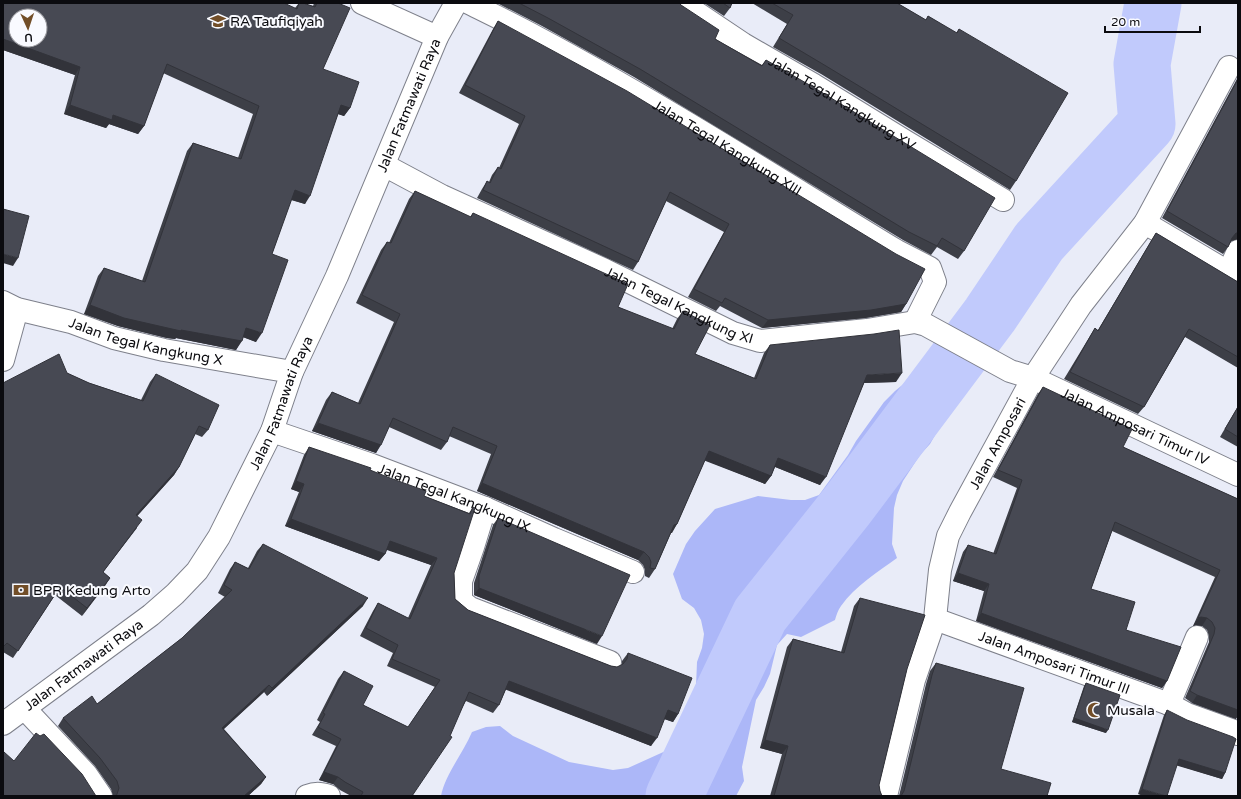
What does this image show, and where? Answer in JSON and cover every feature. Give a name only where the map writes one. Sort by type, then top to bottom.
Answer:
[{"type":"street","points":[[362,3],[437,37]]},
{"type":"street","name":"Jalan Fatmawati Raya","points":[[3,724],[151,615],[175,594],[197,571],[219,537],[272,431],[292,372],[337,276],[437,37],[456,3]]},
{"type":"street","name":"Jalan Tegal Kangkung XIII","points":[[469,3],[536,37],[694,127],[897,251],[930,268],[935,282],[924,325]]},
{"type":"street","name":"Jalan Tegal Kangkung XV","points":[[682,3],[743,44],[814,85],[1004,200]]},
{"type":"street","name":"Jalan Amposari","points":[[886,796],[914,680],[935,619],[940,570],[948,536],[1033,378],[1081,305],[1145,223],[1229,67]]},
{"type":"street","name":"Jalan Tegal Kangkung XI","points":[[384,164],[442,196],[604,270],[733,333],[760,340],[924,325]]},
{"type":"street","points":[[1145,223],[1233,275],[1238,251]]},
{"type":"street","points":[[3,360],[10,306]]},
{"type":"street","name":"Jalan Tegal Kangkung X","points":[[10,306],[71,322],[114,338],[164,350],[292,372]]},
{"type":"street","points":[[924,325],[1010,371],[1033,378]]},
{"type":"street","name":"Jalan Amposari Timur IV","points":[[1033,378],[1238,475]]},
{"type":"street","name":"Jalan Tegal Kangkung IX","points":[[272,431],[372,464],[485,508],[633,572]]},
{"type":"street","points":[[485,508],[461,581],[461,601],[470,608],[610,662]]},
{"type":"street","name":"Jalan Amposari Timur III","points":[[935,619],[1169,704],[1187,714],[1237,732],[1238,734]]},
{"type":"street","points":[[1169,704],[1197,637]]},
{"type":"street","points":[[25,709],[86,774],[101,796]]},
{"type":"street","points":[[307,796],[314,793],[329,796]]},
{"type":"shaded area","points":[[917,373],[953,380],[958,395],[930,444],[920,455],[903,481],[897,495],[894,508],[892,544],[897,558],[853,592],[840,608],[835,620],[801,637],[787,634],[777,645],[770,674],[756,700],[742,767],[744,781],[736,796],[441,796],[446,780],[472,732],[486,727],[500,726],[513,736],[569,762],[613,770],[628,768],[670,749],[681,738],[690,725],[695,711],[697,662],[702,648],[704,634],[701,620],[694,608],[682,599],[673,574],[686,544],[695,531],[715,509],[758,496],[805,500],[819,495],[884,402]]},
{"type":"building","points":[[3,3],[284,3],[297,9],[299,3],[315,7],[317,3],[338,3],[350,8],[323,69],[359,82],[350,108],[341,105],[310,196],[295,190],[272,254],[288,260],[262,333],[246,328],[242,341],[181,331],[124,318],[90,305],[104,268],[145,282],[193,143],[241,159],[259,106],[167,64],[144,126],[113,115],[112,120],[70,105],[80,67],[28,48],[48,48],[48,8],[8,8],[8,41],[3,39]]},
{"type":"building","points":[[519,3],[679,3],[719,30],[715,39],[762,66],[766,60],[995,198],[964,251],[942,238],[937,246],[909,232],[640,69]]},
{"type":"building","points":[[723,3],[732,3],[730,8]]},
{"type":"building","points":[[772,3],[897,3],[926,20],[928,16],[957,33],[959,29],[1068,93],[1016,181],[779,38],[793,15]]},
{"type":"building","points":[[498,21],[627,91],[896,254],[925,269],[906,304],[871,310],[768,320],[725,298],[722,303],[694,289],[729,224],[670,192],[638,262],[483,190],[487,181],[490,183],[498,167],[501,169],[525,116],[465,85]]},
{"type":"building","points":[[1238,79],[1238,233],[1236,233],[1232,238],[1228,247],[1167,211]]},
{"type":"building","points":[[415,191],[471,217],[473,213],[628,284],[618,307],[674,329],[683,311],[710,325],[695,354],[756,379],[770,345],[899,330],[902,373],[867,375],[826,477],[778,458],[771,476],[709,451],[677,524],[674,525],[655,569],[650,568],[651,562],[649,557],[644,552],[482,483],[497,446],[453,427],[447,442],[393,418],[381,445],[318,423],[332,392],[360,404],[400,314],[362,295],[387,242],[391,243]]},
{"type":"building","points":[[3,209],[29,216],[18,258],[3,254]]},
{"type":"building","points":[[1156,233],[1238,282],[1238,357],[1189,329],[1144,407],[1070,372],[1095,328],[1098,331]]},
{"type":"building","points":[[59,354],[67,373],[89,383],[143,401],[156,374],[219,405],[208,430],[199,426],[179,467],[136,515],[142,520],[103,572],[110,578],[87,608],[60,587],[18,651],[7,643],[3,647],[3,383]]},
{"type":"building","points":[[1043,387],[1132,429],[1123,447],[1238,499],[1238,710],[1190,691],[1214,634],[1215,628],[1212,622],[1207,618],[1198,618],[1220,570],[1115,522],[1091,589],[1135,602],[1126,630],[1181,647],[1167,681],[981,613],[989,584],[958,573],[968,545],[996,554],[1022,480],[998,470]]},
{"type":"building","points":[[1238,407],[1238,437],[1225,429]]},
{"type":"building","points":[[309,447],[371,468],[370,470],[426,491],[424,496],[470,514],[473,507],[475,508],[454,573],[455,599],[468,610],[611,666],[617,667],[623,664],[627,659],[628,653],[692,678],[678,714],[668,710],[657,738],[509,681],[499,705],[469,692],[450,736],[452,737],[412,796],[361,796],[363,792],[338,777],[324,772],[341,739],[318,727],[325,714],[323,713],[344,671],[373,686],[363,705],[408,727],[440,680],[392,659],[398,645],[366,628],[378,603],[410,619],[437,558],[390,541],[385,554],[291,519],[304,484],[296,481]]},
{"type":"building","points":[[498,518],[630,575],[602,636],[479,588],[479,576]]},
{"type":"building","points":[[263,544],[368,598],[272,688],[269,685],[222,728],[266,777],[244,796],[116,796],[119,788],[117,781],[100,758],[63,718],[92,696],[97,704],[182,638],[232,590],[224,585],[235,562],[249,569]]},
{"type":"building","points":[[860,598],[925,615],[907,669],[879,785],[882,796],[774,796],[788,746],[765,740],[793,639],[844,653]]},
{"type":"building","points":[[936,663],[1024,688],[1001,769],[1051,783],[1047,796],[901,796],[904,791]]},
{"type":"building","name":"Musala","points":[[1086,683],[1120,695],[1108,730],[1074,718]]},
{"type":"building","points":[[1167,710],[1187,720],[1236,739],[1225,773],[1179,759],[1166,796],[1142,789]]},
{"type":"building","points":[[36,733],[40,736],[44,734],[82,774],[96,796],[3,796],[3,753],[4,752],[14,761]]},
{"type":"waterway","points":[[674,796],[760,615],[847,506],[990,315],[1039,242],[1147,124],[1142,64],[1153,3]]},
{"type":"place","name":"RA Taufiqiyah","points":[[218,21]]},
{"type":"place","name":"BPR Kedung Arto","points":[[21,590]]},
{"type":"place","name":"Musala","points":[[1095,710]]}]
